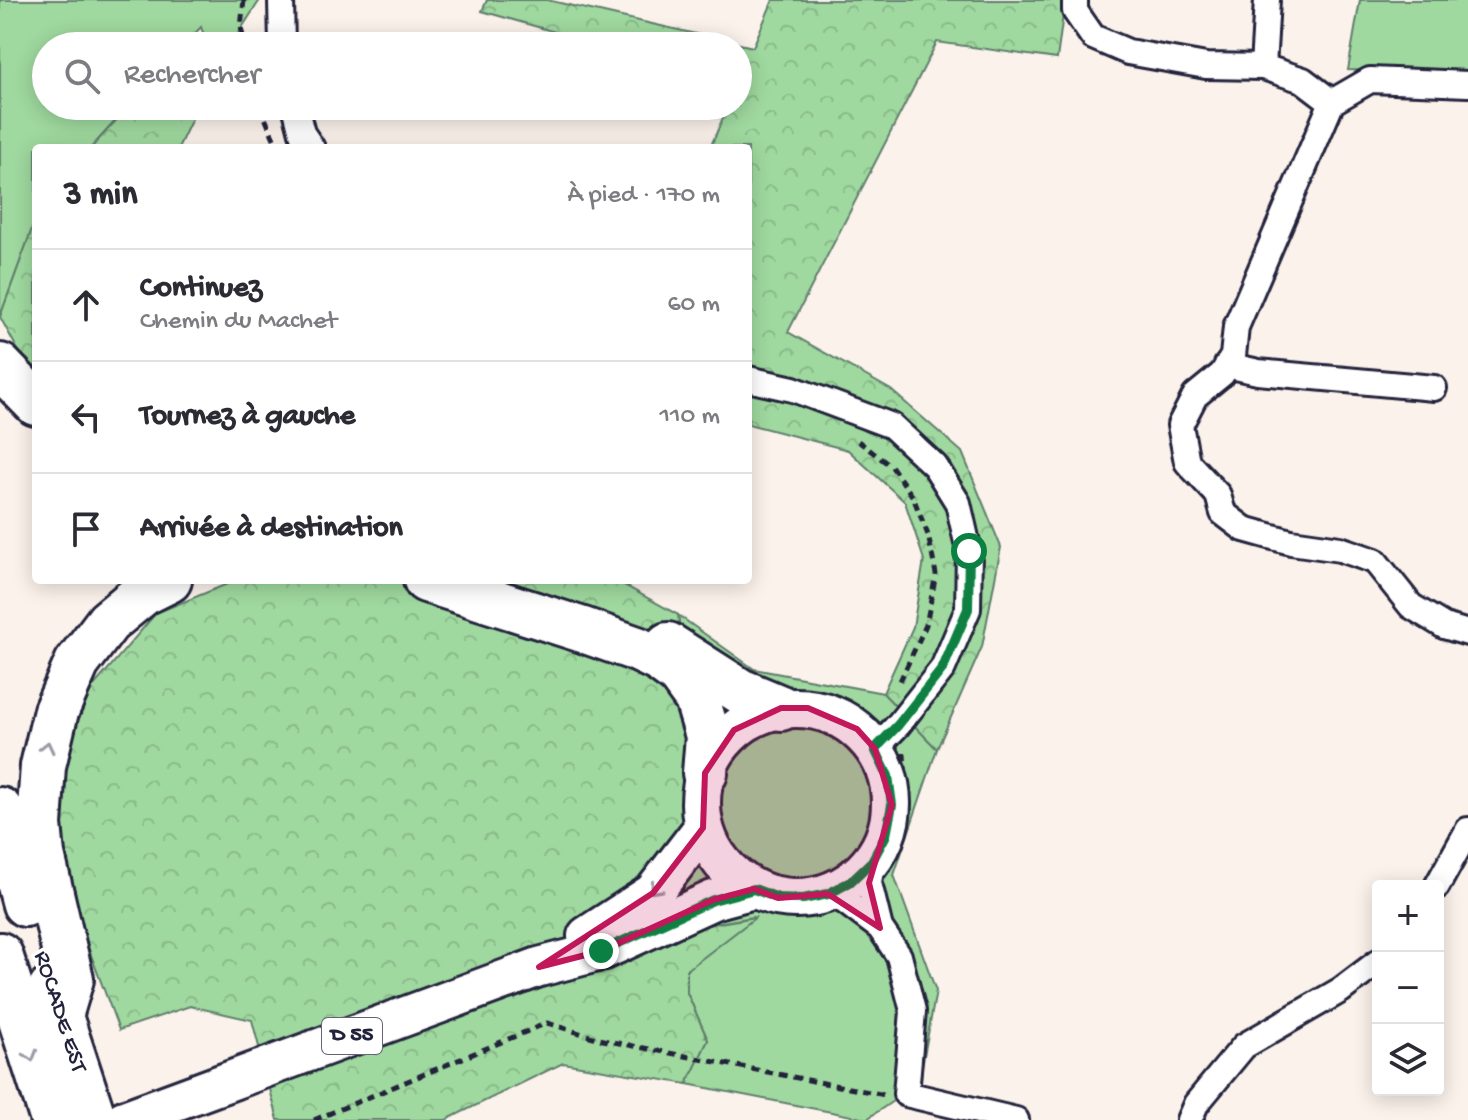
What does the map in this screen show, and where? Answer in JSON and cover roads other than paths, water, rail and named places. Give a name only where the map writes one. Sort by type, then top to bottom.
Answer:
[{"type":"highway","points":[[0,366],[32,399]]},
{"type":"highway","points":[[60,1016],[71,979],[42,855],[39,824],[43,766],[56,711],[77,663],[108,622],[143,593],[161,584]]},
{"type":"highway","points":[[439,584],[583,630],[660,660],[679,674],[697,699],[708,736],[705,773]]},
{"type":"highway","points":[[497,584],[657,638],[740,691],[781,708]]},
{"type":"highway","name":"ROCADE EST","points":[[0,810],[32,929],[94,1120]]},
{"type":"highway","name":"ROCADE EST","points":[[0,955],[53,1120]]},
{"type":"main road","points":[[781,708],[808,708],[834,715],[857,729],[886,737],[892,805],[882,861],[828,894],[803,899],[778,898],[754,889],[731,874],[714,853],[703,828],[699,800],[705,773],[716,749],[734,730],[756,716],[781,708]]},
{"type":"main road","name":"D 55","points":[[539,967],[653,893],[703,828]]},
{"type":"main road","name":"D 55","points":[[124,1120],[539,967],[601,951],[713,900],[754,889]]},
{"type":"street","points":[[281,0],[282,32]]},
{"type":"street","points":[[1075,0],[1075,11],[1093,37],[1128,52],[1206,66],[1263,67],[1303,80],[1332,102]]},
{"type":"street","points":[[1263,67],[1267,0]]},
{"type":"street","points":[[1468,84],[1370,80],[1332,102],[1245,303],[1236,327],[1233,356],[1222,374],[1195,396],[1180,425],[1187,462],[1218,495],[1223,513],[1244,529],[1291,542],[1340,549],[1375,561],[1411,606],[1444,626],[1468,633]]},
{"type":"street","points":[[299,120],[309,144]]},
{"type":"street","points":[[1227,365],[1258,372],[1434,388]]},
{"type":"street","points":[[752,380],[793,389],[892,426],[935,466],[958,503],[969,551],[968,609],[943,668],[886,737]]},
{"type":"street","points":[[1440,880],[1468,830]]},
{"type":"street","points":[[880,928],[869,883],[882,861]]},
{"type":"street","points":[[828,894],[844,901],[880,928],[899,956],[913,1011],[906,1094],[1016,1120]]},
{"type":"street","points":[[1189,1120],[1196,1104],[1244,1046],[1341,990],[1372,967]]}]
